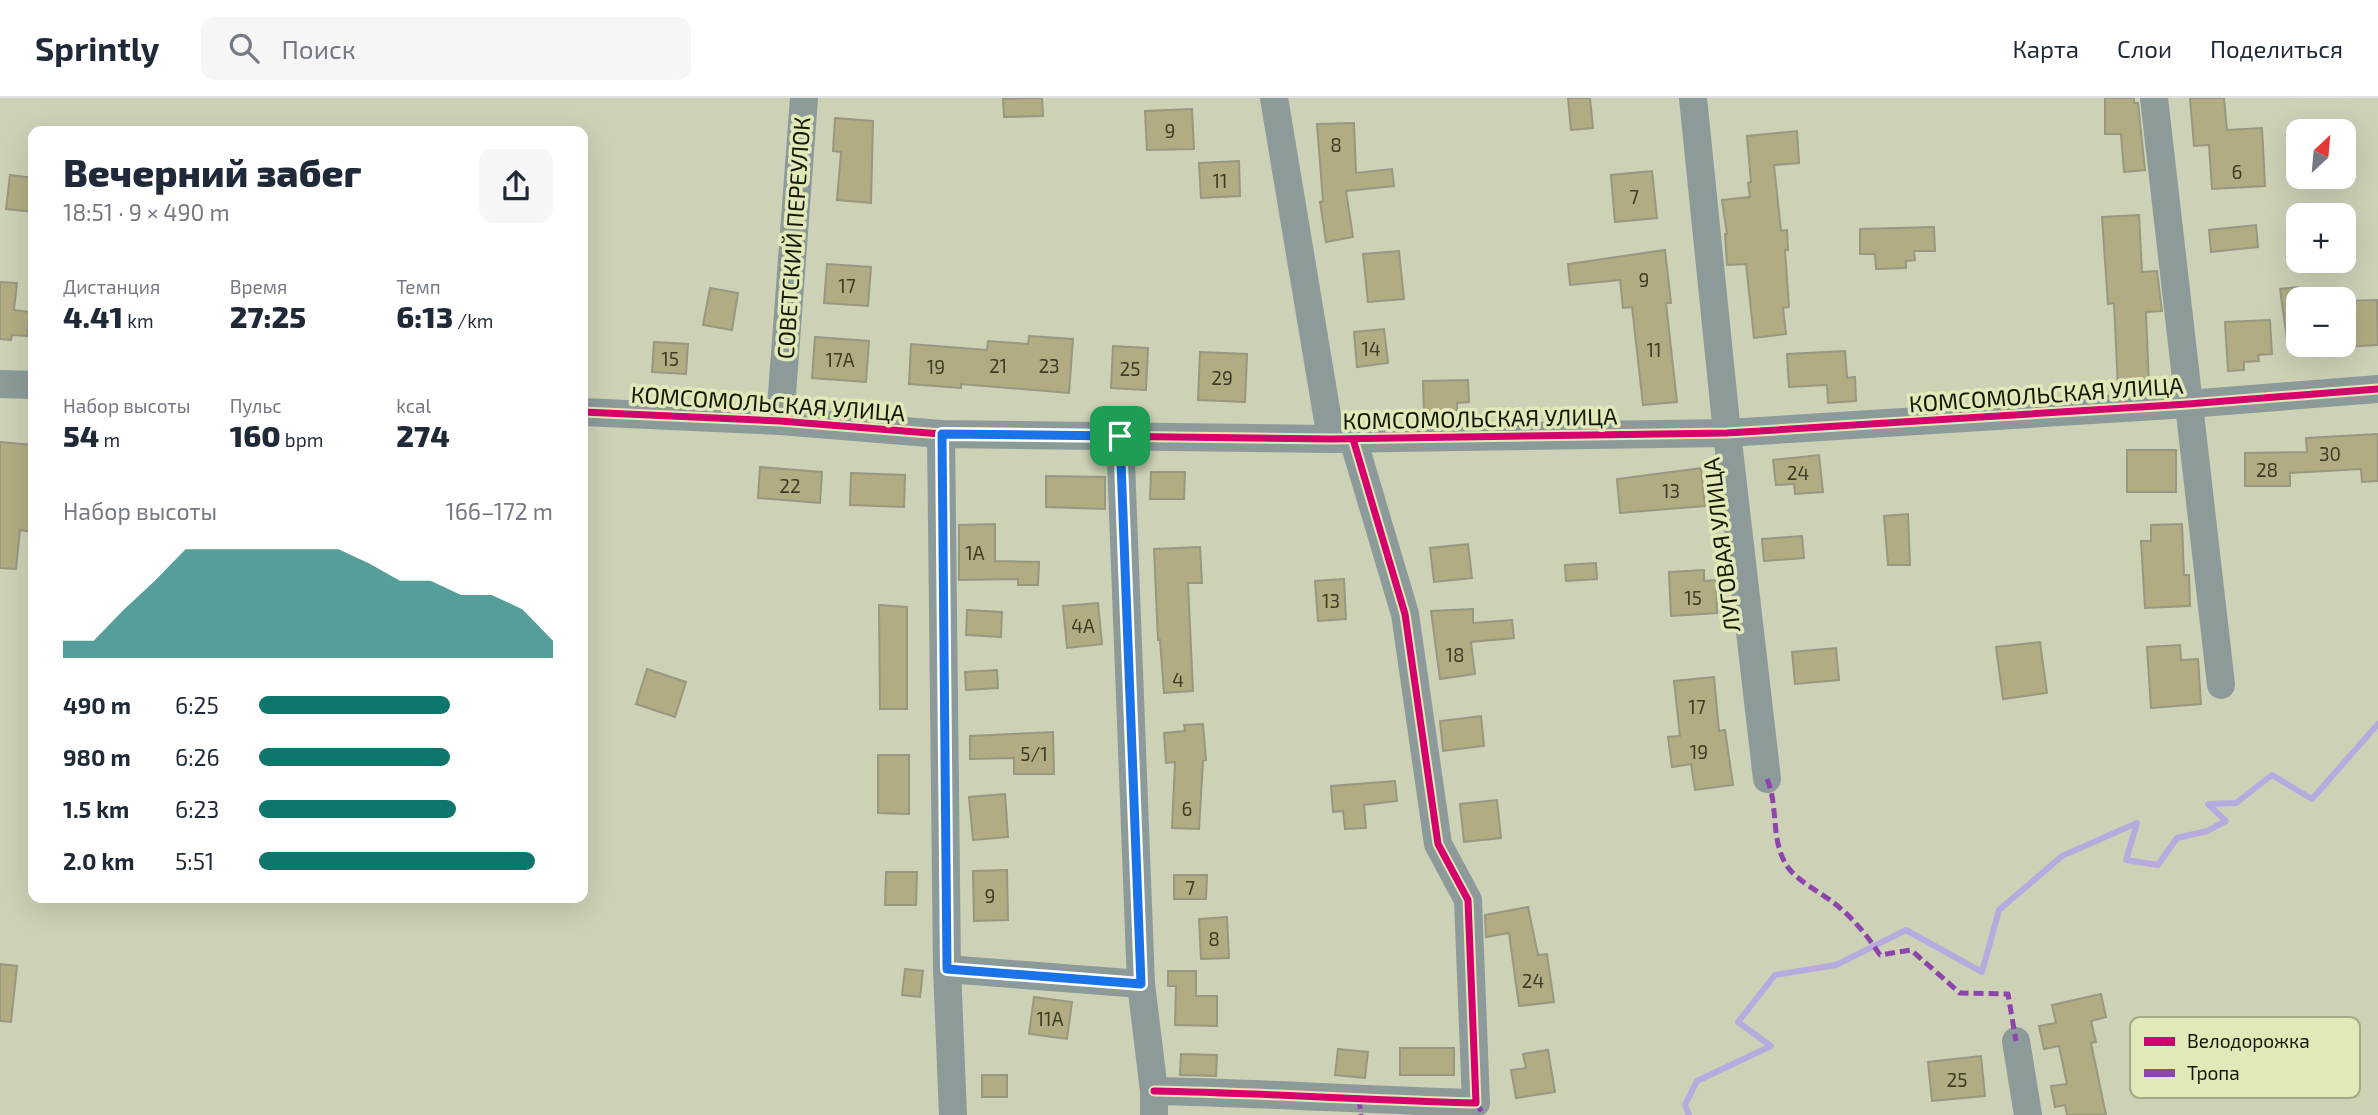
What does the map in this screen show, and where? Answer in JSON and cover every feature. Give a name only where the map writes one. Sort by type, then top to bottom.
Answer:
[{"type":"street","name":"СОВЕТСКИЙ ПЕРЕУЛОК","points":[[780,421],[804,98]]},
{"type":"street","points":[[1120,436],[1141,984],[1154,1103],[1297,1094],[1359,1100],[1476,1103],[1468,900],[1438,844],[1405,614],[1342,439],[1274,98]]},
{"type":"street","name":"ЛУГОВАЯ УЛИЦА","points":[[1693,98],[1727,433],[1767,779]]},
{"type":"street","points":[[2154,98],[2221,685]]},
{"type":"street","points":[[0,384],[28,385]]},
{"type":"street","name":"КОМСОМОЛЬСКАЯ УЛИЦА","points":[[588,412],[780,421],[942,434],[1342,439],[1727,433],[2188,404],[2378,389]]},
{"type":"street","points":[[942,434],[947,969],[953,1115]]},
{"type":"street","points":[[947,969],[1141,984]]},
{"type":"street","points":[[2016,1041],[2028,1115]]},
{"type":"building","points":[[1042,98],[1043,116],[1004,117],[1003,99]]},
{"type":"building","points":[[1568,98],[1590,98],[1593,128],[1571,130]]},
{"type":"building","points":[[2105,98],[2134,98],[2134,103],[2138,103],[2145,170],[2124,172],[2121,134],[2105,134]]},
{"type":"building","points":[[2190,98],[2224,98],[2227,130],[2262,128],[2265,186],[2212,189],[2209,145],[2194,146]]},
{"type":"building","points":[[1192,109],[1194,149],[1147,150],[1145,111]]},
{"type":"building","points":[[835,118],[873,121],[871,203],[837,200],[841,152],[833,151]]},
{"type":"building","points":[[1354,123],[1356,173],[1392,169],[1394,186],[1346,191],[1353,237],[1326,242],[1320,202],[1323,201],[1317,124]]},
{"type":"building","points":[[1797,131],[1799,163],[1774,165],[1781,231],[1787,230],[1788,250],[1785,250],[1789,307],[1783,308],[1786,334],[1754,338],[1746,264],[1727,265],[1727,234],[1722,200],[1750,197],[1747,136]]},
{"type":"building","points":[[1239,161],[1240,196],[1201,198],[1199,163]]},
{"type":"building","points":[[1652,171],[1657,218],[1615,222],[1611,175]]},
{"type":"building","points":[[10,175],[28,177],[28,211],[6,209]]},
{"type":"building","points":[[2139,215],[2142,272],[2157,271],[2162,311],[2146,312],[2149,386],[2118,388],[2114,303],[2108,304],[2102,217]]},
{"type":"building","points":[[2256,225],[2258,247],[2211,252],[2209,230]]},
{"type":"building","points":[[1934,227],[1935,251],[1914,251],[1915,260],[1906,261],[1906,268],[1876,269],[1875,254],[1860,254],[1860,229]]},
{"type":"building","points":[[1665,250],[1671,303],[1666,303],[1677,402],[1643,405],[1632,307],[1623,308],[1620,280],[1570,285],[1568,264]]},
{"type":"building","points":[[1399,251],[1404,299],[1368,302],[1363,254]]},
{"type":"building","points":[[827,264],[871,267],[868,306],[824,303]]},
{"type":"building","points":[[0,282],[17,283],[14,310],[28,312],[27,336],[12,335],[11,340],[0,339]]},
{"type":"building","points":[[710,288],[738,293],[732,330],[703,325]]},
{"type":"building","points":[[2286,288],[2286,332],[2280,289]]},
{"type":"building","points":[[2377,300],[2378,345],[2356,346],[2356,301]]},
{"type":"building","points":[[2270,320],[2272,354],[2258,355],[2259,361],[2244,362],[2244,370],[2228,371],[2225,322]]},
{"type":"building","points":[[1384,329],[1388,363],[1357,367],[1354,332]]},
{"type":"building","points":[[1029,336],[1073,339],[1069,393],[961,384],[961,388],[909,384],[911,344],[987,350],[988,341],[1028,344]]},
{"type":"building","points":[[815,337],[869,341],[866,382],[812,378]]},
{"type":"building","points":[[654,342],[688,344],[686,374],[652,372]]},
{"type":"building","points":[[1113,346],[1148,348],[1146,390],[1111,388]]},
{"type":"building","points":[[1845,351],[1847,378],[1855,377],[1856,401],[1828,403],[1827,385],[1789,387],[1787,354]]},
{"type":"building","points":[[1200,352],[1247,354],[1245,402],[1198,400]]},
{"type":"building","points":[[1468,380],[1469,402],[1457,403],[1457,415],[1424,416],[1423,381]]},
{"type":"building","points":[[2378,434],[2378,481],[2362,482],[2361,469],[2290,473],[2290,486],[2245,486],[2245,453],[2307,452],[2306,438]]},
{"type":"building","points":[[0,442],[28,445],[28,531],[20,530],[16,569],[0,568]]},
{"type":"building","points":[[2127,450],[2176,450],[2176,492],[2127,492]]},
{"type":"building","points":[[1819,455],[1823,492],[1795,494],[1794,484],[1776,485],[1773,460]]},
{"type":"building","points":[[760,467],[822,472],[820,503],[758,498]]},
{"type":"building","points":[[1701,468],[1705,506],[1620,513],[1617,479]]},
{"type":"building","points":[[1151,472],[1185,472],[1184,499],[1150,499]]},
{"type":"building","points":[[851,473],[905,475],[904,507],[850,505]]},
{"type":"building","points":[[1046,476],[1105,477],[1105,509],[1046,507]]},
{"type":"building","points":[[1908,514],[1910,565],[1888,565],[1884,516]]},
{"type":"building","points":[[995,524],[995,561],[1039,562],[1038,585],[1018,585],[1018,579],[959,580],[959,525]]},
{"type":"building","points":[[2182,524],[2184,575],[2189,575],[2190,606],[2145,608],[2141,541],[2151,541],[2151,525]]},
{"type":"building","points":[[1802,536],[1804,558],[1764,561],[1762,539]]},
{"type":"building","points":[[1468,544],[1472,578],[1434,582],[1430,548]]},
{"type":"building","points":[[1200,547],[1202,583],[1188,583],[1193,691],[1164,693],[1158,640],[1154,549]]},
{"type":"building","points":[[1596,563],[1597,579],[1566,581],[1565,565]]},
{"type":"building","points":[[1704,570],[1704,581],[1716,580],[1717,613],[1671,616],[1669,572]]},
{"type":"building","points":[[1344,579],[1346,619],[1318,621],[1315,581]]},
{"type":"building","points":[[1098,603],[1102,644],[1067,648],[1063,606]]},
{"type":"building","points":[[879,605],[907,607],[907,709],[880,709]]},
{"type":"building","points":[[1473,609],[1473,623],[1512,620],[1514,638],[1471,642],[1475,674],[1440,679],[1431,611]]},
{"type":"building","points":[[967,610],[1002,612],[1001,637],[966,635]]},
{"type":"building","points":[[2040,642],[2047,693],[2003,699],[1996,647]]},
{"type":"building","points":[[2180,645],[2181,660],[2198,659],[2201,704],[2151,708],[2147,647]]},
{"type":"building","points":[[1836,648],[1839,680],[1795,684],[1792,652]]},
{"type":"building","points":[[647,669],[686,682],[675,717],[636,704]]},
{"type":"building","points":[[997,670],[998,688],[966,690],[965,672]]},
{"type":"building","points":[[1714,677],[1719,731],[1725,730],[1733,785],[1695,790],[1691,764],[1672,767],[1668,737],[1680,736],[1674,681]]},
{"type":"building","points":[[1481,716],[1484,746],[1443,751],[1440,721]]},
{"type":"building","points":[[1203,724],[1206,760],[1203,761],[1199,829],[1172,828],[1175,762],[1166,763],[1164,733],[1185,731],[1184,725]]},
{"type":"building","points":[[1053,732],[1054,774],[1014,774],[1014,758],[970,759],[970,736]]},
{"type":"building","points":[[878,755],[909,755],[909,814],[878,813]]},
{"type":"building","points":[[1395,781],[1397,801],[1364,805],[1366,828],[1345,829],[1343,811],[1333,812],[1331,786]]},
{"type":"building","points":[[1005,794],[1008,837],[973,840],[969,797]]},
{"type":"building","points":[[1497,800],[1501,838],[1464,842],[1460,804]]},
{"type":"building","points":[[1007,870],[1008,920],[974,921],[973,871]]},
{"type":"building","points":[[886,872],[917,872],[916,905],[885,905]]},
{"type":"building","points":[[1174,875],[1207,875],[1206,899],[1174,899]]},
{"type":"building","points":[[1528,907],[1538,955],[1547,954],[1554,1002],[1519,1006],[1509,933],[1486,937],[1485,915]]},
{"type":"building","points":[[1227,917],[1229,958],[1201,959],[1199,919]]},
{"type":"building","points":[[0,964],[17,966],[11,1022],[0,1021]]},
{"type":"building","points":[[905,969],[923,971],[920,997],[902,995]]},
{"type":"building","points":[[1168,971],[1196,971],[1196,996],[1217,996],[1217,1026],[1175,1025],[1176,986],[1168,986]]},
{"type":"building","points":[[2101,994],[2106,1017],[2091,1021],[2096,1042],[2091,1043],[2106,1115],[2067,1115],[2065,1105],[2055,1107],[2051,1086],[2067,1084],[2059,1046],[2044,1049],[2039,1026],[2056,1023],[2052,1005]]},
{"type":"building","points":[[1034,997],[1072,1002],[1067,1039],[1029,1034]]},
{"type":"building","points":[[1400,1048],[1454,1048],[1454,1075],[1400,1075]]},
{"type":"building","points":[[1338,1049],[1368,1052],[1365,1078],[1335,1075]]},
{"type":"building","points":[[1548,1050],[1555,1092],[1516,1098],[1511,1070],[1526,1068],[1523,1054]]},
{"type":"building","points":[[1181,1054],[1217,1055],[1216,1076],[1180,1075]]},
{"type":"building","points":[[1981,1056],[1985,1096],[1932,1101],[1928,1062]]},
{"type":"building","points":[[982,1075],[1007,1075],[1007,1097],[982,1097]]},
{"type":"waterway","points":[[1689,1115],[1685,1105],[1697,1081],[1771,1046],[1738,1022],[1775,975],[1836,965],[1906,930],[1982,972],[1999,910],[2062,856],[2137,823],[2126,860],[2158,865],[2177,838],[2207,831],[2226,821],[2208,804],[2236,803],[2272,775],[2312,799],[2378,724]]},
{"type":"marked path","points":[[1767,779],[1773,801],[1778,845],[1791,871],[1847,914],[1880,955],[1911,950],[1960,993],[2008,994],[2016,1041]]},
{"type":"marked path","points":[[1359,1099],[1361,1115]]},
{"type":"marked path","points":[[1476,1103],[1484,1115]]},
{"type":"cycle path","points":[[588,412],[780,421],[941,434],[1331,439],[1727,433],[2188,404],[2378,389]]},
{"type":"cycle path","points":[[1154,1091],[1476,1103],[1468,900],[1438,844],[1405,614],[1353,439]]},
{"type":"route","points":[[942,434],[1120,436],[1141,984],[947,969],[942,434]]}]
